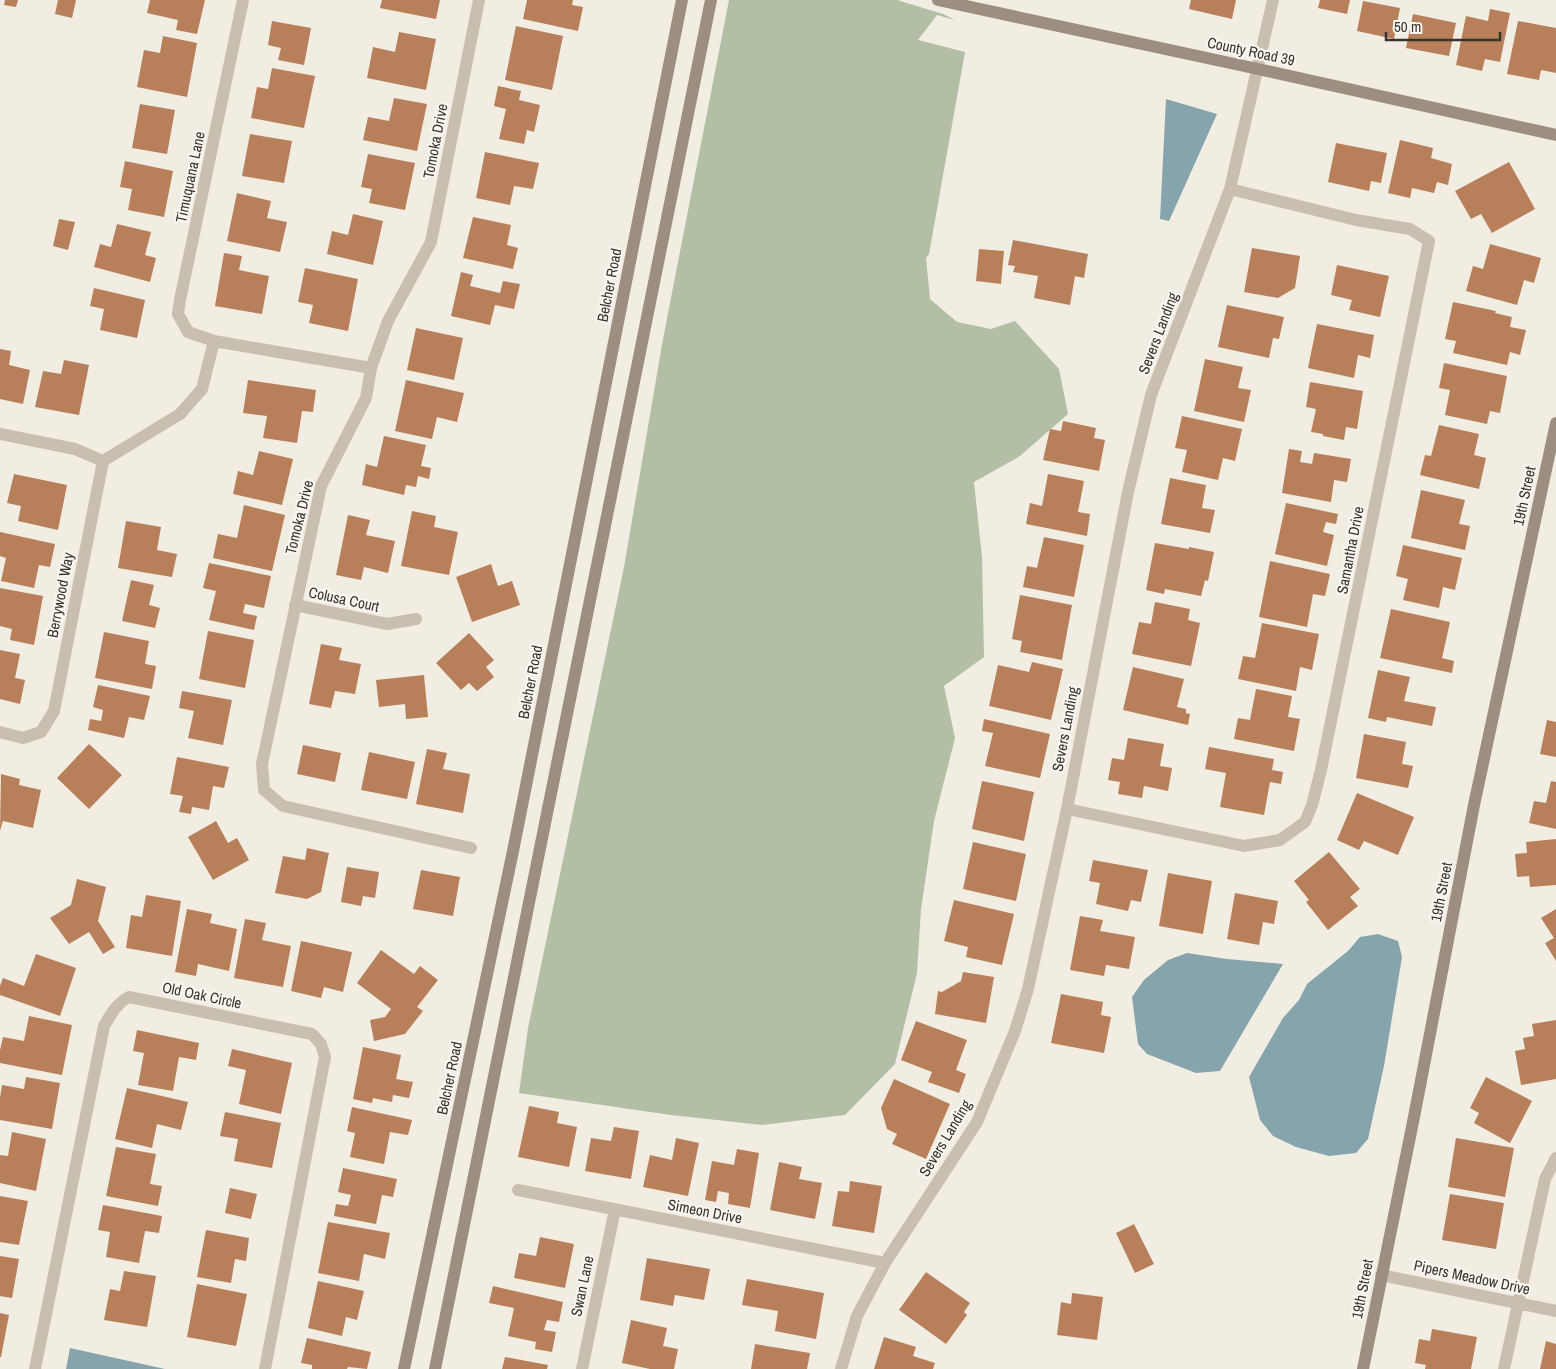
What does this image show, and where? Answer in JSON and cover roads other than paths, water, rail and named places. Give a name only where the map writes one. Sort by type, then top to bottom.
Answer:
[{"type":"main road","name":"Belcher Road","points":[[404,1369],[513,851],[682,0]]},
{"type":"main road","points":[[435,1369],[711,0]]},
{"type":"main road","name":"County Road 39","points":[[938,0],[1258,68],[1556,135]]},
{"type":"main road","name":"19th Street","points":[[1363,1369],[1474,805],[1556,423]]},
{"type":"street","name":"Timuquana Lane","points":[[243,0],[178,314],[188,332],[214,341],[371,368]]},
{"type":"street","name":"Tomoka Drive","points":[[471,848],[283,806],[264,790],[262,764],[321,486],[366,398],[371,368],[388,321],[432,242],[480,0]]},
{"type":"street","name":"Severs Landing","points":[[841,1369],[856,1316],[885,1263],[977,1122],[1015,1031],[1028,989],[1067,809],[1128,492],[1151,395],[1230,189],[1273,0]]},
{"type":"street","name":"Samantha Drive","points":[[1067,809],[1244,846],[1280,840],[1305,822],[1322,770],[1429,241],[1410,229],[1356,220],[1230,189]]},
{"type":"street","points":[[0,434],[75,449],[103,462],[180,414],[202,389],[214,341]]},
{"type":"street","name":"Berrywood Way","points":[[0,732],[23,738],[41,732],[54,710],[103,462]]},
{"type":"street","name":"Colusa Court","points":[[295,605],[387,624],[416,619]]},
{"type":"street","name":"Old Oak Circle","points":[[34,1369],[104,1026],[115,1007],[129,996],[312,1034],[321,1044],[325,1057],[265,1369]]},
{"type":"street","points":[[1504,1369],[1545,1179],[1556,1158]]},
{"type":"street","name":"Simeon Drive","points":[[518,1190],[885,1263]]},
{"type":"street","name":"Swan Lane","points":[[582,1369],[615,1209]]},
{"type":"street","name":"Pipers Meadow Drive","points":[[1382,1275],[1556,1311]]},
{"type":"water","points":[[1166,99],[1217,114],[1169,221],[1160,219]]},
{"type":"water","points":[[1378,934],[1398,941],[1402,957],[1384,1066],[1368,1139],[1356,1153],[1329,1156],[1296,1147],[1273,1136],[1260,1120],[1249,1077],[1283,1018],[1299,1000],[1307,984],[1348,951],[1360,937]]},
{"type":"water","points":[[1187,953],[1283,964],[1220,1071],[1196,1073],[1147,1054],[1138,1044],[1132,997],[1144,980],[1168,960]]},
{"type":"water","points":[[70,1348],[165,1369],[66,1369]]}]
